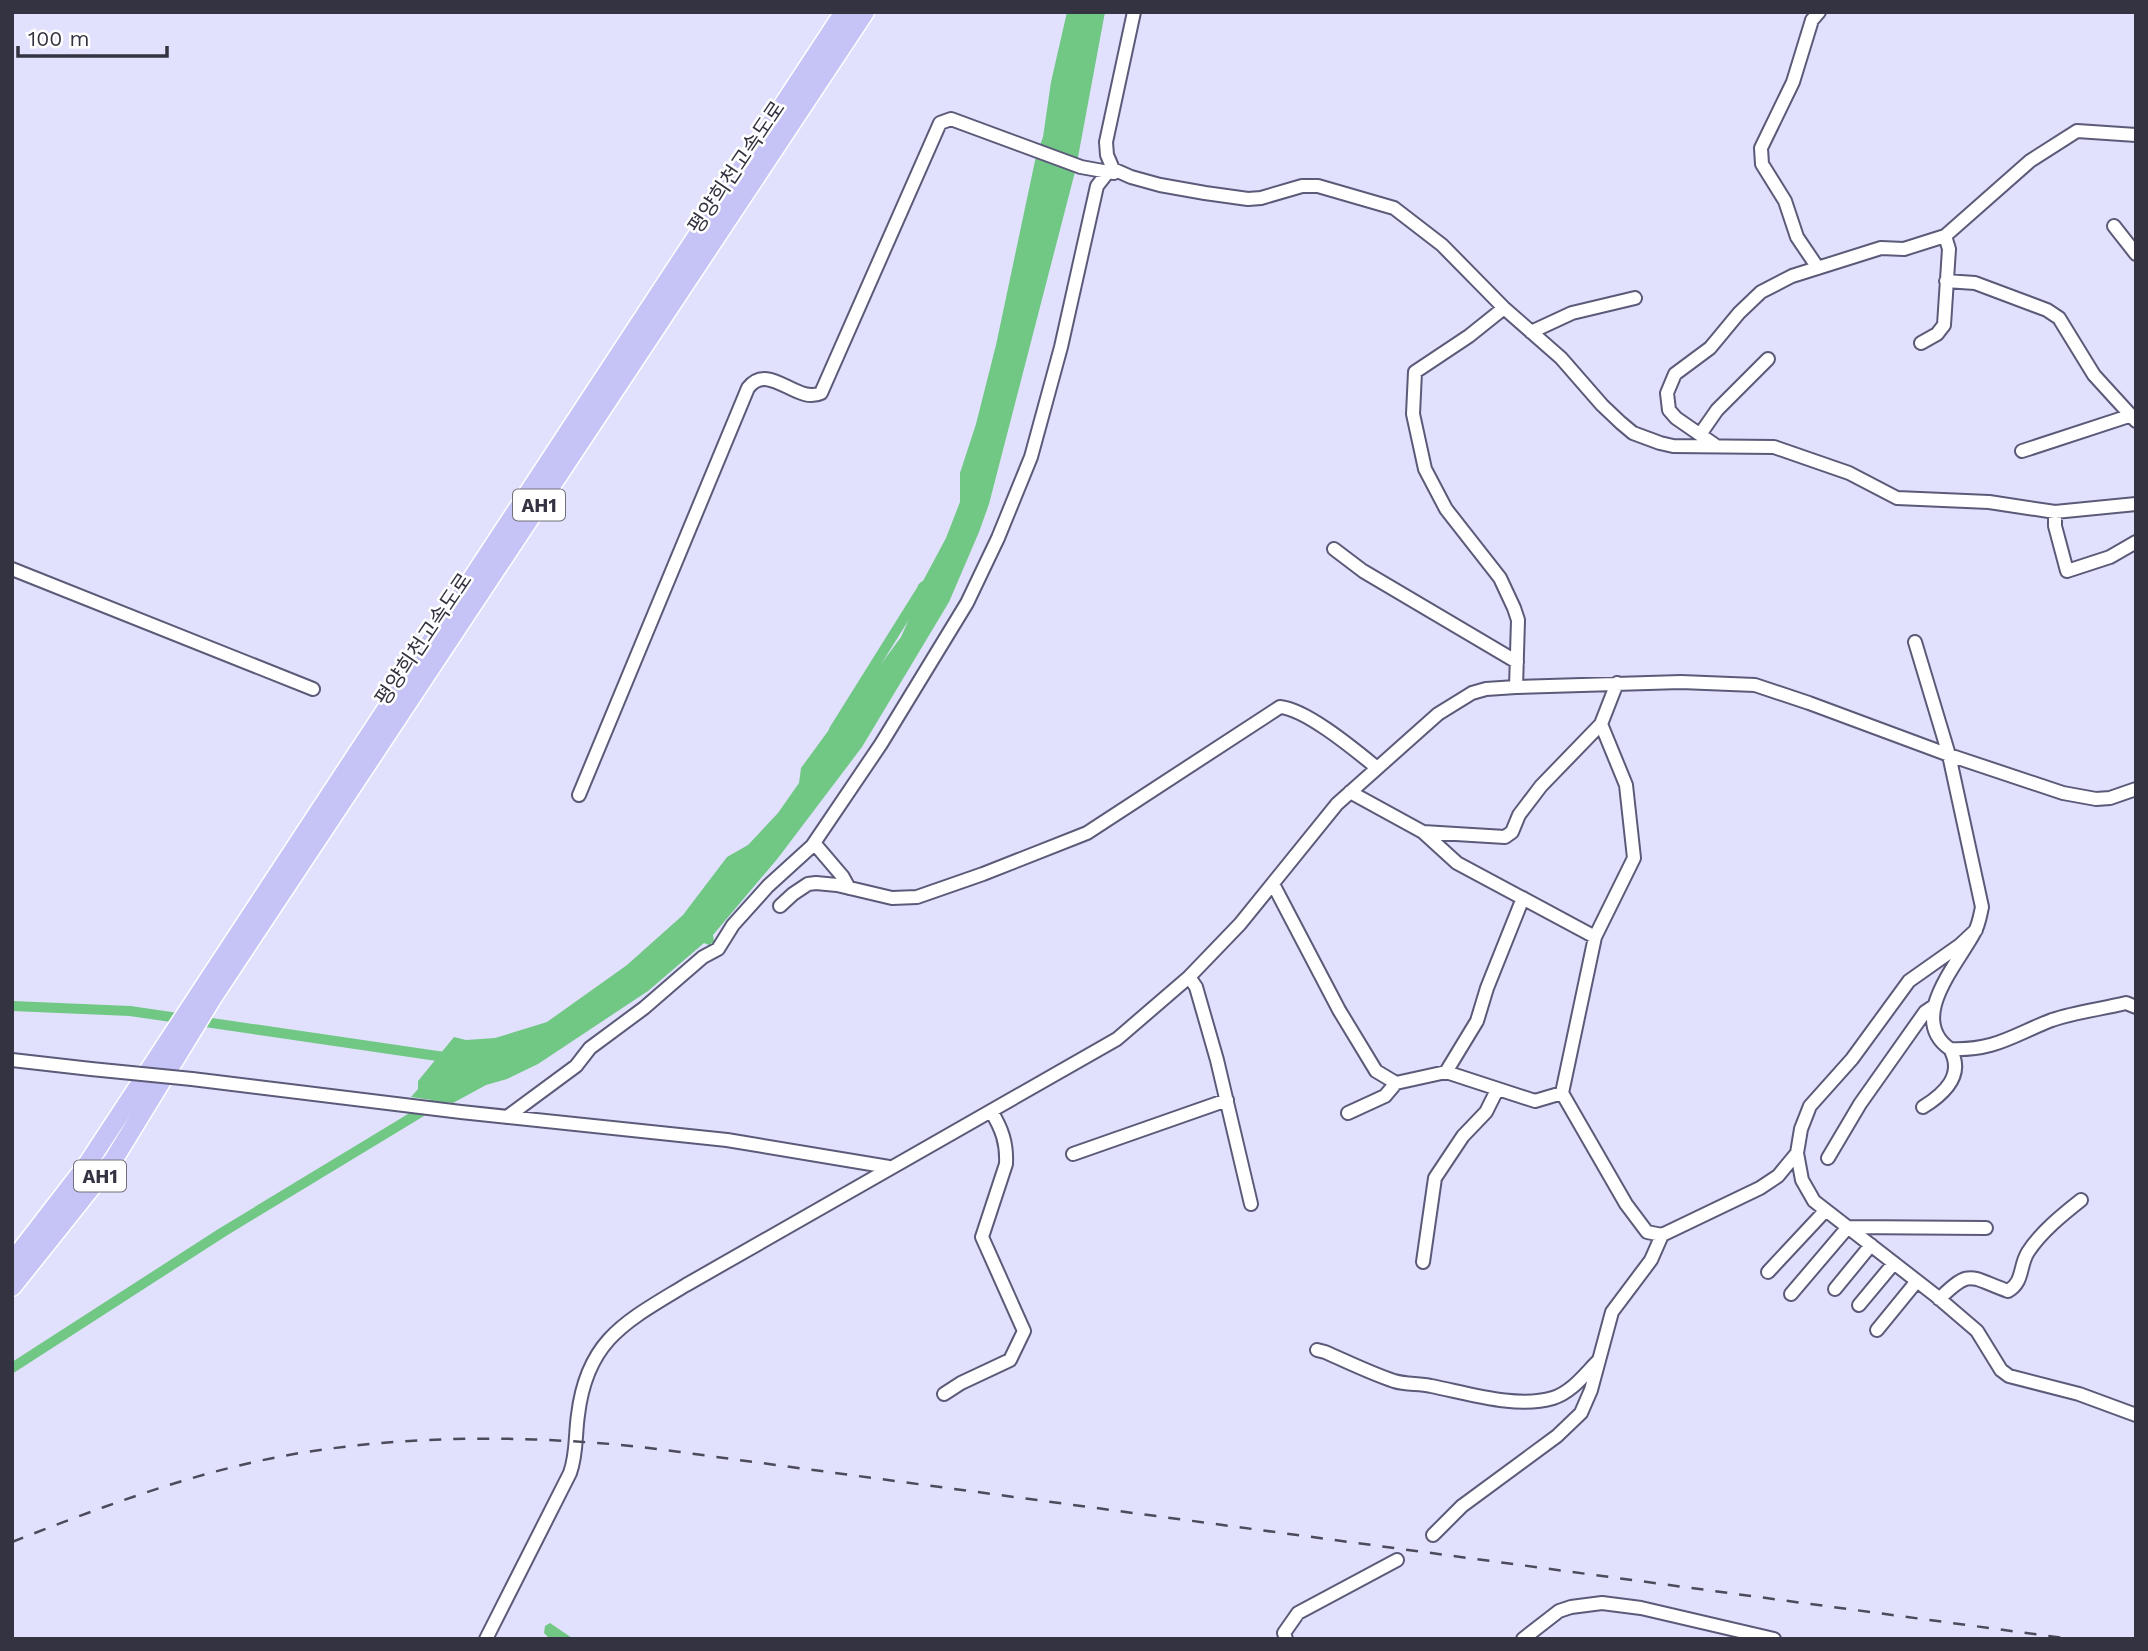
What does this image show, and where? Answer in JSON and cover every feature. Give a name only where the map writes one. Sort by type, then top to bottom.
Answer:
[{"type":"highway","name":"평양희천고속도로","points":[[12,1287],[114,1158],[176,1057],[206,996],[844,12]]},
{"type":"highway","name":"평양희천고속도로","points":[[12,1262],[86,1166],[157,1059],[206,996],[865,12]]},
{"type":"street","points":[[1113,172],[1106,142],[1134,12]]},
{"type":"street","points":[[1818,268],[1797,237],[1785,201],[1762,164],[1761,148],[1793,82],[1812,20],[1819,12]]},
{"type":"street","points":[[579,795],[748,388],[754,381],[764,379],[811,396],[821,393],[940,122],[951,119],[1081,167],[1113,172],[1160,186],[1248,199],[1318,186],[1394,208],[1425,231],[1504,308],[1561,358],[1602,405],[1633,433],[1673,446],[1716,444],[1774,447],[1849,473],[1897,498],[1989,502],[2055,512],[2136,504]]},
{"type":"street","points":[[1716,444],[1676,418],[1669,410],[1667,393],[1675,373],[1710,348],[1739,313],[1761,292],[1783,280],[1881,248],[1904,249],[1945,236],[2030,161],[2077,131],[2136,135]]},
{"type":"street","points":[[506,1117],[576,1066],[590,1048],[644,1008],[703,957],[718,949],[733,925],[768,886],[814,843],[881,744],[967,603],[998,538],[1031,457],[1097,187],[1113,172]]},
{"type":"street","points":[[2114,226],[2136,254]]},
{"type":"street","points":[[1921,344],[1942,330],[1949,249],[1945,236]]},
{"type":"street","points":[[1946,281],[1975,283],[2047,310],[2059,318],[2094,375],[2134,418],[2022,451]]},
{"type":"street","points":[[1531,332],[1572,313],[1635,298]]},
{"type":"street","points":[[1504,308],[1469,337],[1415,372],[1413,414],[1425,469],[1446,509],[1500,578],[1514,608],[1518,620],[1516,687]]},
{"type":"street","points":[[1701,433],[1717,410],[1768,359]]},
{"type":"street","points":[[2055,512],[2055,527],[2067,571],[2110,557],[2136,542]]},
{"type":"street","points":[[1334,549],[1363,571],[1517,662]]},
{"type":"street","points":[[12,569],[313,690]]},
{"type":"street","points":[[1915,642],[1949,755],[1982,907],[1976,930],[1934,1006],[1934,1033],[1942,1044],[1950,1049],[1991,1047],[2054,1020],[2133,1002]]},
{"type":"street","points":[[486,1639],[569,1473],[575,1458],[584,1380],[607,1340],[636,1315],[889,1167],[1116,1039],[1189,977],[1240,924],[1350,792],[1456,701],[1486,689],[1516,687],[1681,682],[1755,685],[1949,755],[2077,796],[2110,798],[2136,789]]},
{"type":"street","points":[[1423,832],[1505,837],[1512,832],[1519,815],[1541,786],[1601,724],[1617,683]]},
{"type":"street","points":[[780,906],[808,884],[825,883],[892,898],[917,897],[958,884],[1087,833],[1280,707],[1293,710],[1310,720],[1376,767]]},
{"type":"street","points":[[1601,724],[1626,785],[1634,858],[1595,937],[1562,1093],[1640,1226],[1647,1232],[1662,1235],[1760,1188],[1778,1176],[1797,1153]]},
{"type":"street","points":[[1350,792],[1423,832],[1457,863],[1595,937]]},
{"type":"street","points":[[814,843],[849,888]]},
{"type":"street","points":[[1273,884],[1339,1010],[1376,1071],[1396,1083]]},
{"type":"street","points":[[1447,1072],[1478,1021],[1487,988],[1523,898]]},
{"type":"street","points":[[1976,930],[1960,945],[1909,981],[1852,1059],[1810,1106],[1801,1129],[1797,1153],[1801,1180],[1807,1193],[1825,1210],[1977,1331],[2001,1370],[2009,1376],[2079,1394],[2136,1415]]},
{"type":"street","points":[[1189,977],[1196,986],[1227,1100],[1251,1204]]},
{"type":"street","points":[[1828,1158],[1860,1104],[1925,1012],[1934,1006]]},
{"type":"street","points":[[1923,1107],[1941,1096],[1952,1080],[1956,1065],[1950,1049]]},
{"type":"street","points":[[12,1060],[727,1140],[889,1167]]},
{"type":"street","points":[[1348,1113],[1385,1096],[1396,1083],[1447,1072],[1535,1101],[1562,1093]]},
{"type":"street","points":[[1423,1262],[1432,1190],[1438,1172],[1463,1136],[1486,1112],[1497,1090]]},
{"type":"street","points":[[1073,1154],[1227,1100]]},
{"type":"street","points":[[944,1394],[1010,1360],[1024,1331],[982,1237],[1006,1164],[1007,1152],[1005,1138],[991,1111]]},
{"type":"street","points":[[1940,1299],[1958,1280],[1969,1276],[2008,1291],[2013,1288],[2018,1282],[2029,1251],[2057,1220],[2081,1200]]},
{"type":"street","points":[[1768,1272],[1825,1210]]},
{"type":"street","points":[[1848,1227],[1986,1228]]},
{"type":"street","points":[[1791,1294],[1848,1227]]},
{"type":"street","points":[[1433,1535],[1462,1506],[1571,1425],[1586,1406],[1612,1312],[1651,1260],[1662,1235]]},
{"type":"street","points":[[1835,1289],[1871,1245]]},
{"type":"street","points":[[1859,1305],[1894,1263]]},
{"type":"street","points":[[1877,1330],[1917,1282]]},
{"type":"street","points":[[1317,1350],[1407,1385],[1427,1385],[1490,1399],[1524,1401],[1553,1398],[1566,1392],[1598,1360]]},
{"type":"street","points":[[1286,1639],[1284,1633],[1298,1612],[1397,1560]]},
{"type":"street","points":[[1523,1639],[1559,1611],[1602,1603],[1641,1608],[1774,1639]]},
{"type":"street","points":[[1706,1639],[1709,1624]]},
{"type":"shaded area","points":[[1067,12],[1105,12],[1076,168],[989,504],[949,602],[862,747],[778,858],[713,935],[714,942],[709,945],[704,943],[648,991],[538,1064],[507,1079],[486,1085],[453,1103],[411,1097],[418,1089],[418,1081],[454,1037],[466,1040],[495,1038],[547,1022],[627,965],[683,915],[727,857],[748,845],[778,813],[799,783],[801,768],[831,727],[857,701],[901,637],[917,601],[918,585],[923,581],[946,538],[960,502],[960,473],[976,424],[996,345],[1036,156],[1043,137],[1051,82]]},
{"type":"shaded area","points":[[550,1623],[572,1639],[550,1639],[544,1633],[545,1626]]},
{"type":"waterway","points":[[834,730],[924,586]]},
{"type":"waterway","points":[[12,1006],[130,1011],[451,1058]]},
{"type":"waterway","points":[[12,1368],[223,1232],[449,1095]]},
{"type":"railway","points":[[12,1542],[167,1486],[286,1455],[360,1445],[428,1440],[563,1441],[668,1450],[2071,1639]]}]
